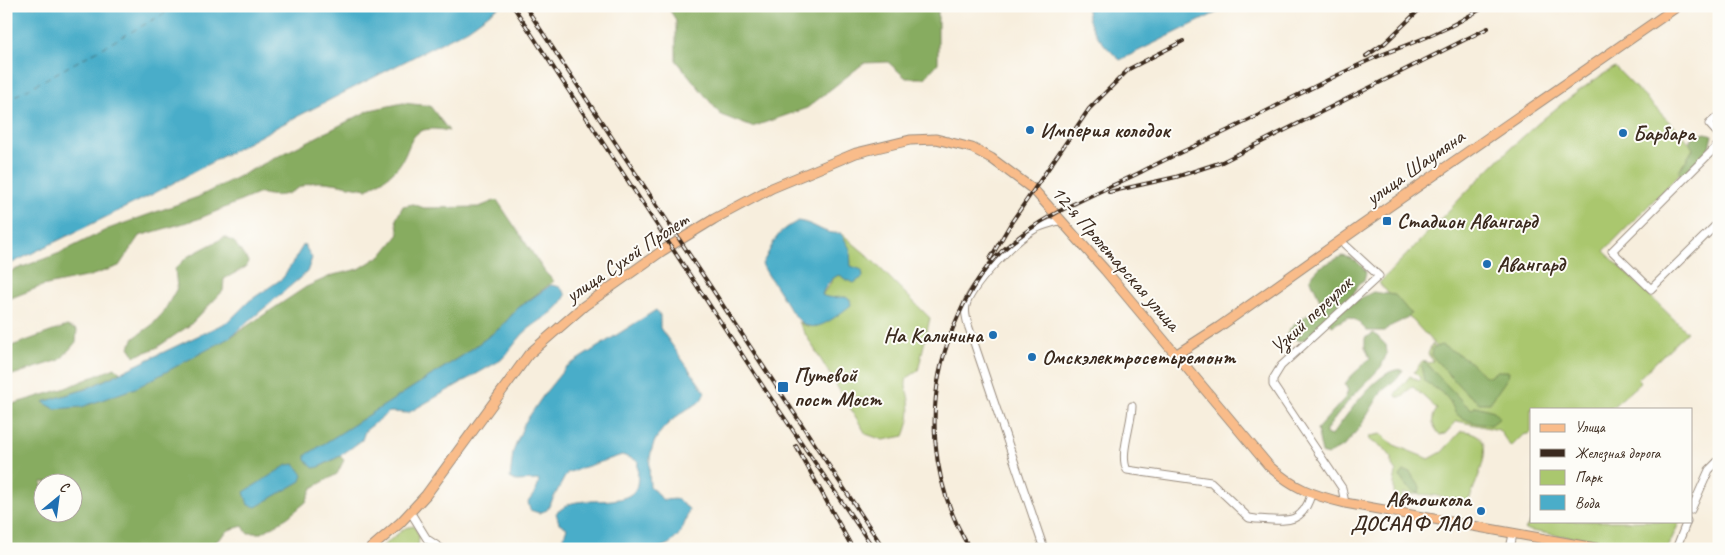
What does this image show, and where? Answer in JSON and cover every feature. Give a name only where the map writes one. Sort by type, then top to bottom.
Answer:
[{"type":"main road","name":"улица Шаумяна","points":[[1177,354],[1219,327],[1676,8],[1683,6]]},
{"type":"main road","name":"улица Сухой Пролет","points":[[370,549],[411,513],[437,482],[519,366],[540,342],[592,301],[662,251],[707,223],[772,188],[830,162],[896,142],[923,139],[949,141],[972,148],[991,158]]},
{"type":"main road","name":"12-я Пролетарская улица","points":[[991,158],[1034,190],[1177,354],[1225,415],[1269,466],[1294,486],[1311,495],[1345,504],[1600,549]]},
{"type":"street","points":[[1719,115],[1709,124],[1719,135]]},
{"type":"street","points":[[1719,144],[1612,251],[1651,289],[1719,222]]},
{"type":"street","points":[[1044,549],[968,325],[965,310],[967,302],[981,281],[1017,243],[1036,228],[1061,220]]},
{"type":"street","name":"Узкий переулок","points":[[1341,241],[1379,276],[1281,366],[1273,379],[1273,385],[1342,488],[1345,504]]},
{"type":"street","points":[[1132,406],[1126,442],[1126,469],[1146,474],[1196,478],[1211,482],[1249,518],[1256,519],[1295,519],[1306,510],[1311,495]]},
{"type":"street","points":[[1692,508],[1709,470],[1719,460]]},
{"type":"street","points":[[411,513],[427,538],[442,549]]},
{"type":"street","points":[[1676,549],[1687,522]]},
{"type":"street","points":[[1510,549],[1513,534]]},
{"type":"green space","points":[[667,6],[938,6],[938,63],[925,78],[906,78],[888,62],[864,63],[807,108],[752,127],[721,115],[676,60],[676,20]]},
{"type":"green space","points":[[1615,67],[1700,153],[1604,251],[1687,332],[1638,379],[1640,383],[1611,408],[1530,408],[1530,433],[1523,435],[1511,447],[1499,430],[1457,421],[1445,434],[1440,435],[1433,422],[1433,416],[1437,409],[1412,386],[1403,397],[1397,397],[1395,394],[1410,376],[1419,381],[1420,378],[1414,372],[1422,361],[1429,363],[1433,361],[1428,354],[1432,344],[1464,377],[1379,283],[1462,196],[1520,140],[1550,113]]},
{"type":"green space","points":[[403,103],[430,106],[449,131],[423,130],[417,134],[400,164],[393,172],[367,189],[335,183],[316,182],[285,194],[270,195],[260,193],[198,219],[139,236],[119,266],[90,276],[42,286],[6,300],[6,273],[60,253],[108,229],[198,197],[370,110]]},
{"type":"green space","points":[[1706,133],[1712,135],[1709,148],[1682,176],[1679,171],[1693,149],[1690,139],[1696,135]]},
{"type":"green space","points":[[497,200],[545,272],[554,281],[518,308],[500,328],[462,356],[307,455],[319,467],[340,456],[344,460],[337,474],[312,488],[306,502],[288,517],[262,533],[247,533],[243,526],[229,530],[208,549],[6,549],[6,406],[63,389],[115,368],[121,372],[86,389],[45,402],[55,409],[229,338],[306,287],[333,275],[359,269],[383,254],[399,234],[396,219],[403,206],[413,204],[424,208],[479,207]]},
{"type":"green space","points":[[841,233],[867,255],[930,318],[918,371],[907,378],[906,381],[910,415],[904,436],[883,440],[866,434],[798,322],[809,327],[846,297],[830,299],[822,295],[836,275],[841,275],[846,280],[850,256]]},
{"type":"green space","points":[[225,237],[234,242],[248,261],[246,267],[224,279],[223,291],[190,325],[156,348],[135,356],[129,347],[134,338],[152,325],[163,313],[177,288],[175,269],[187,257]]},
{"type":"green space","points":[[1342,256],[1356,261],[1366,272],[1364,280],[1358,284],[1353,295],[1357,300],[1373,292],[1395,295],[1411,314],[1384,331],[1367,331],[1356,320],[1348,317],[1332,326],[1327,319],[1309,337],[1301,341],[1286,336],[1293,326],[1317,306],[1320,300],[1310,278],[1320,267]]},
{"type":"green space","points":[[67,326],[77,330],[76,342],[60,360],[6,377],[6,348]]},
{"type":"green space","points":[[1374,333],[1386,345],[1387,353],[1381,367],[1350,399],[1326,430],[1326,434],[1331,436],[1353,407],[1374,384],[1394,370],[1403,370],[1394,382],[1382,391],[1360,427],[1344,446],[1327,455],[1322,453],[1317,429],[1345,398],[1348,391],[1345,384],[1347,380],[1370,358],[1365,347],[1365,338]]},
{"type":"green space","points":[[1441,345],[1463,357],[1486,376],[1489,377],[1497,371],[1509,371],[1508,377],[1490,403],[1479,403],[1464,391],[1431,355],[1432,349]]},
{"type":"green space","points":[[1425,362],[1465,404],[1472,409],[1476,406],[1494,411],[1500,418],[1491,425],[1486,425],[1459,416],[1455,413],[1447,398],[1424,381],[1421,366]]},
{"type":"green space","points":[[1461,431],[1474,433],[1481,439],[1484,447],[1481,468],[1470,498],[1460,501],[1431,495],[1403,493],[1402,501],[1394,500],[1396,472],[1392,466],[1392,458],[1384,448],[1369,440],[1370,436],[1381,434],[1394,445],[1429,459],[1442,452]]},
{"type":"green space","points":[[1404,471],[1410,472],[1420,487],[1419,493],[1407,487],[1403,482],[1400,476]]},
{"type":"green space","points":[[1530,522],[1680,522],[1667,549],[1645,549],[1637,545],[1608,540],[1593,541],[1525,530]]},
{"type":"green space","points":[[414,526],[419,535],[418,549],[379,549],[405,528]]},
{"type":"water","points":[[6,6],[500,6],[468,29],[275,128],[153,194],[6,266]]},
{"type":"water","points":[[1087,6],[1230,6],[1120,60],[1103,43],[1093,29]]},
{"type":"water","points":[[798,221],[805,222],[824,231],[841,233],[850,249],[851,266],[862,270],[863,277],[854,283],[840,275],[827,285],[822,295],[850,299],[851,305],[818,326],[810,326],[796,317],[762,264],[783,230]]},
{"type":"water","points":[[304,244],[312,258],[307,272],[229,338],[138,387],[82,407],[55,409],[43,402],[86,389],[229,321],[249,301],[283,278]]},
{"type":"water","points":[[551,285],[560,287],[566,295],[562,302],[522,335],[501,360],[408,413],[389,412],[365,431],[362,440],[340,456],[319,467],[313,468],[306,460],[306,455],[462,356],[500,328],[518,308]]},
{"type":"water","points":[[656,310],[660,315],[660,328],[705,392],[700,402],[686,410],[666,426],[654,442],[651,451],[650,486],[663,500],[677,499],[689,509],[684,524],[679,535],[672,542],[654,548],[615,546],[600,549],[568,549],[565,547],[563,538],[567,528],[559,523],[556,513],[569,504],[616,500],[631,494],[637,485],[638,461],[622,455],[567,473],[547,510],[539,513],[530,510],[528,502],[536,491],[539,480],[516,481],[510,478],[513,452],[524,424],[566,367]]},
{"type":"water","points":[[295,464],[303,475],[301,481],[256,507],[248,505],[244,492],[287,465]]},
{"type":"ferry route","points":[[6,101],[178,6]]},
{"type":"railway","points":[[513,6],[766,391],[874,549]]},
{"type":"railway","points":[[525,6],[884,549]]},
{"type":"railway","points":[[1366,56],[1385,43],[1423,6]]},
{"type":"railway","points":[[970,549],[956,523],[946,496],[935,440],[935,412],[938,384],[953,328],[973,287],[994,259],[1017,238],[1034,226],[1068,207],[1380,55],[1446,28],[1486,6]]},
{"type":"railway","points":[[1109,192],[1176,177],[1222,162],[1488,28]]},
{"type":"railway","points":[[990,259],[1011,223],[1089,109],[1129,69],[1183,41]]},
{"type":"railway","points":[[796,446],[853,549]]},
{"type":"place","name":"Империя колодок","points":[[1030,130]]},
{"type":"place","name":"Барбара","points":[[1623,133]]},
{"type":"place","name":"Стадион Авангард","points":[[1387,221]]},
{"type":"place","name":"Авангард","points":[[1487,264]]},
{"type":"place","name":"На Калинина","points":[[993,335]]},
{"type":"place","name":"Омскэлектросетьремонт","points":[[1032,357]]},
{"type":"place","name":"Путевой пост Мост","points":[[783,387]]},
{"type":"place","name":"Автошкола ДОСААФ ЛАО","points":[[1481,511]]}]
